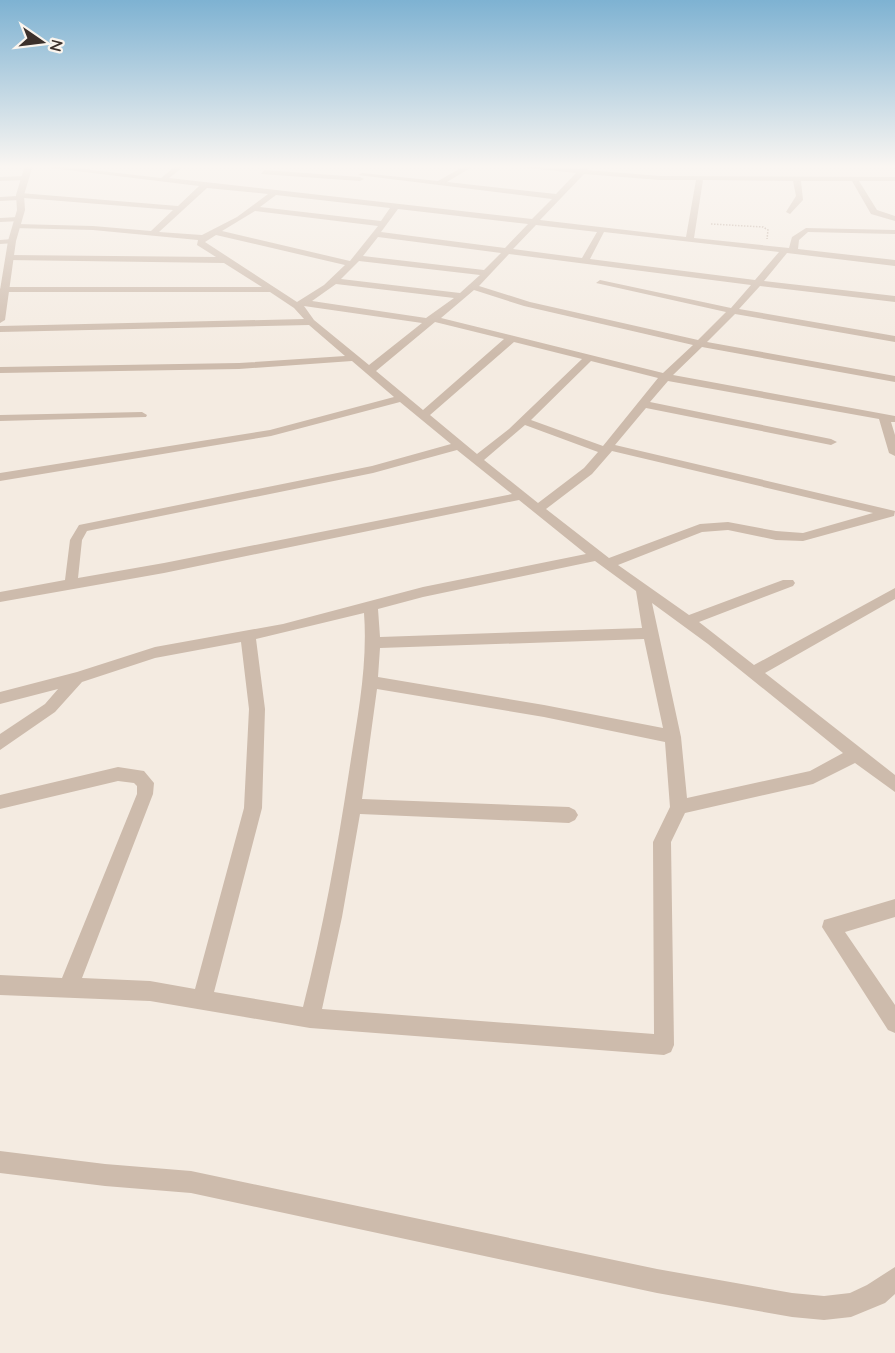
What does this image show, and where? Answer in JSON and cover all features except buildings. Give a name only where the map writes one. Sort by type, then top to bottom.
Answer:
[{"type":"street","points":[[0,320],[6,264],[15,228]]},
{"type":"street","points":[[86,228],[202,238],[222,228]]},
{"type":"street","points":[[153,233],[158,228]]},
{"type":"street","points":[[301,304],[336,281],[381,228]]},
{"type":"street","points":[[370,370],[429,320],[473,287],[529,228]]},
{"type":"street","points":[[581,228],[895,263]]},
{"type":"street","points":[[689,241],[691,228]]},
{"type":"street","points":[[540,508],[577,481],[608,449],[665,377],[733,311],[789,252],[795,239],[806,230],[895,232]]},
{"type":"street","points":[[585,261],[602,231]]},
{"type":"street","points":[[215,232],[355,261],[486,273]]},
{"type":"street","points":[[377,234],[684,275],[760,281],[895,299]]},
{"type":"street","points":[[202,238],[200,243],[268,290],[301,304],[429,320],[665,377],[890,419],[895,453]]},
{"type":"street","points":[[0,242],[12,241]]},
{"type":"street","points":[[6,264],[226,260]]},
{"type":"street","points":[[336,281],[462,296]]},
{"type":"street","points":[[600,283],[733,311],[895,339]]},
{"type":"street","points":[[473,287],[527,304],[701,344],[895,379]]},
{"type":"street","points":[[3,291],[268,290]]},
{"type":"street","points":[[301,304],[310,322],[522,496],[540,508],[602,560],[688,621],[754,672],[895,785]]},
{"type":"street","points":[[0,329],[310,322]]},
{"type":"street","points":[[424,415],[512,339]]},
{"type":"street","points":[[0,370],[239,366],[356,358]]},
{"type":"street","points":[[477,459],[524,421],[589,358]]},
{"type":"street","points":[[0,477],[271,433],[402,398]]},
{"type":"street","points":[[644,404],[831,442]]},
{"type":"street","points":[[0,418],[142,415]]},
{"type":"street","points":[[524,421],[608,449],[892,513]]},
{"type":"street","points":[[71,584],[76,540],[83,528],[373,469],[461,445]]},
{"type":"street","points":[[0,597],[164,568],[522,496]]},
{"type":"street","points":[[0,698],[77,678],[155,653],[248,637],[496,575],[602,560],[700,528],[727,524],[789,538],[892,513]]},
{"type":"street","points":[[688,621],[788,583]]},
{"type":"street","points":[[0,985],[150,991],[310,1018],[664,1045],[662,842],[679,807],[673,737],[650,633],[644,590]]},
{"type":"street","points":[[754,672],[895,593]]},
{"type":"street","points":[[310,1018],[331,939],[353,806],[375,643],[371,607]]},
{"type":"street","points":[[375,643],[650,633]]},
{"type":"street","points":[[202,999],[253,808],[256,709],[248,637]]},
{"type":"street","points":[[0,744],[50,708],[77,678]]},
{"type":"street","points":[[371,682],[544,711],[673,737]]},
{"type":"street","points":[[679,807],[813,777],[857,754]]},
{"type":"street","points":[[0,802],[118,774],[138,776],[146,783],[145,794],[68,988]]},
{"type":"street","points":[[353,806],[569,815]]},
{"type":"street","points":[[895,908],[831,927],[895,1023]]},
{"type":"street","points":[[0,1162],[105,1175],[191,1182],[657,1281],[792,1305],[824,1308],[851,1305],[876,1294],[895,1279]]},
{"type":"path","points":[[766,228],[769,250]]}]
